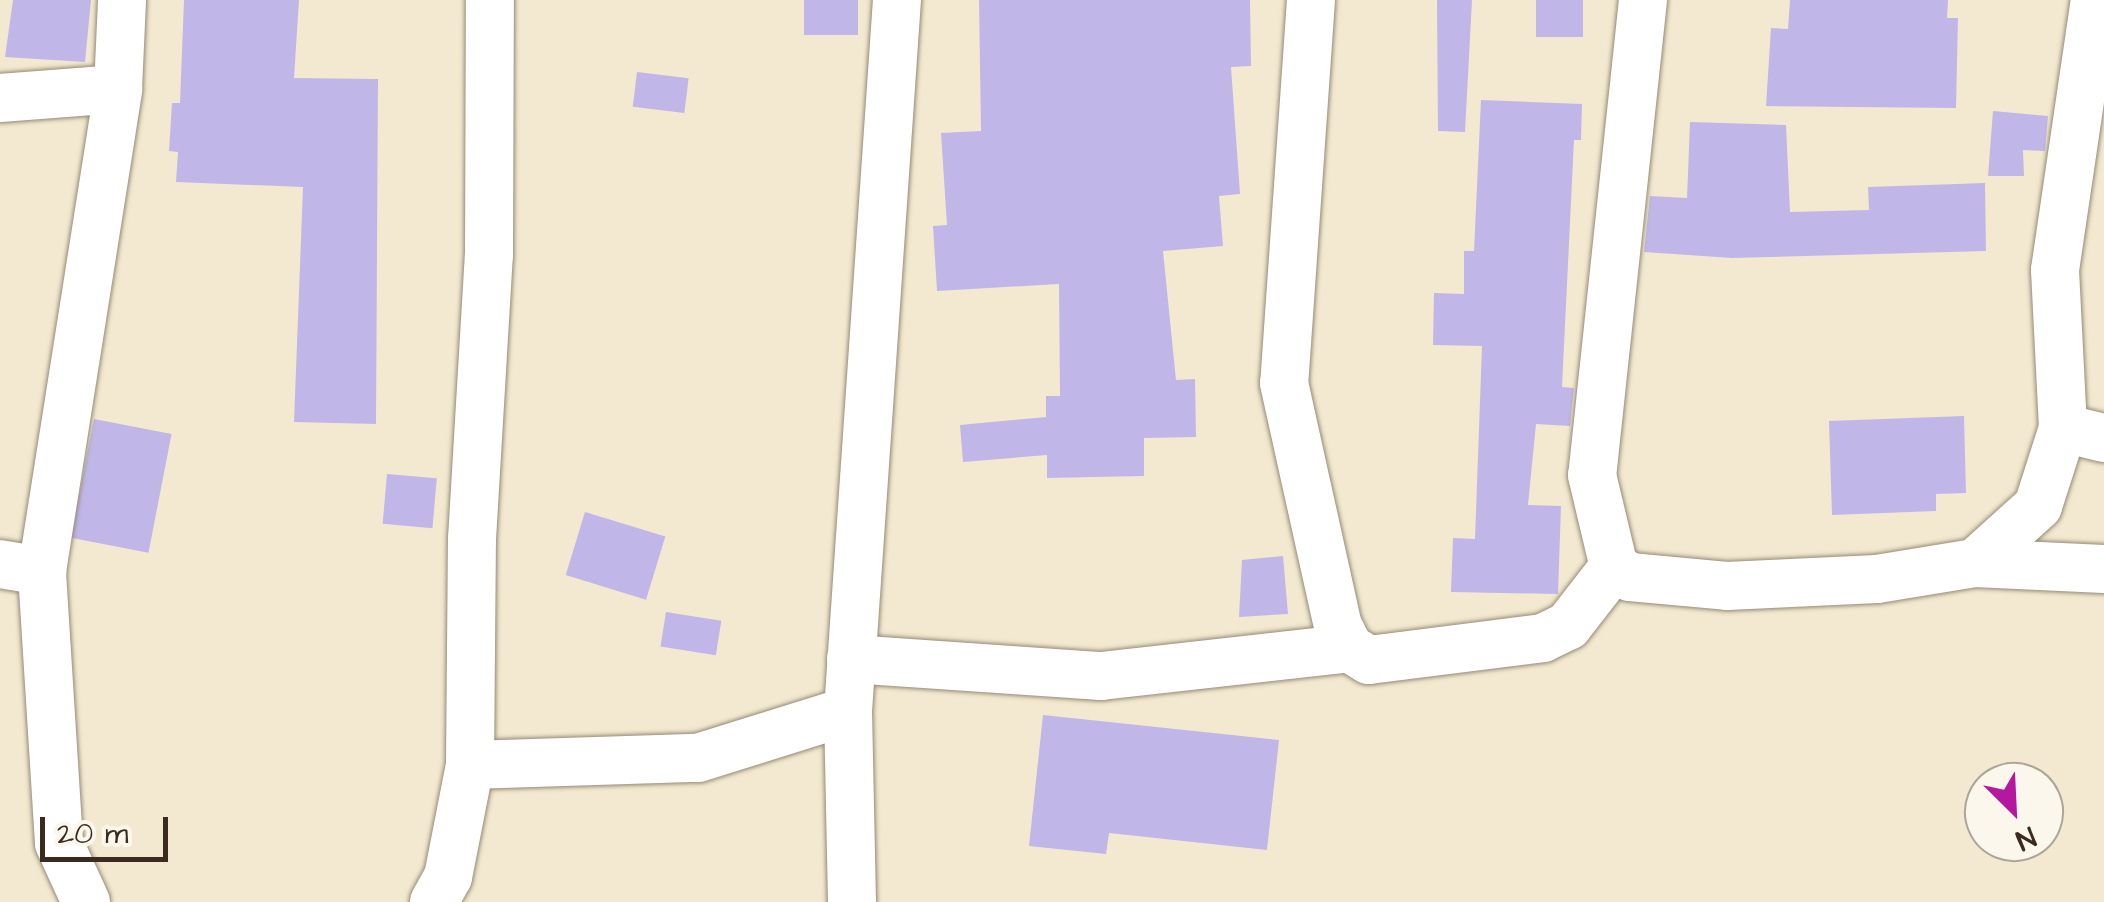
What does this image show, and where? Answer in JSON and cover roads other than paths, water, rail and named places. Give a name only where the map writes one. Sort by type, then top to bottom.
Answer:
[{"type":"street","points":[[86,902],[59,843],[21,568],[118,89],[122,0]]},
{"type":"street","points":[[434,902],[448,877],[470,764],[472,539],[488,256],[490,0]]},
{"type":"street","points":[[852,902],[848,711],[897,0]]},
{"type":"street","points":[[1312,0],[1284,383],[1338,626],[1349,648],[1369,660],[1542,638],[1568,626],[1614,567]]},
{"type":"street","points":[[1643,0],[1592,474],[1614,567],[1630,576],[1728,586],[1877,579],[1975,564],[2104,570]]},
{"type":"street","points":[[1975,564],[2038,506],[2084,433],[2055,270],[2095,0]]},
{"type":"street","points":[[0,98],[118,89]]},
{"type":"street","points":[[851,659],[1101,676],[1349,648]]},
{"type":"street","points":[[470,764],[698,758],[848,711]]}]
